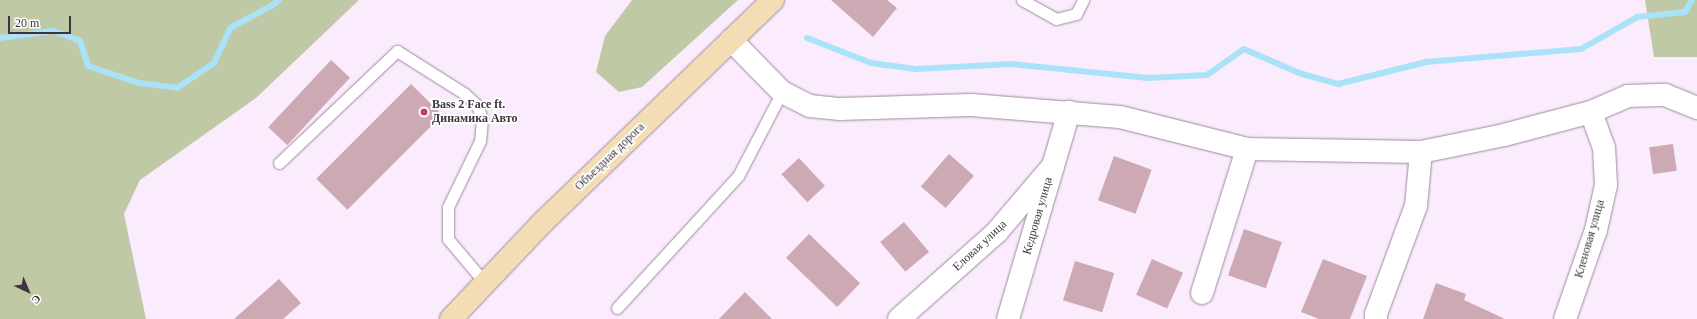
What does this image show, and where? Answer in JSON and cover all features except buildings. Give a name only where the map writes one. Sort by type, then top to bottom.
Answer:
[{"type":"main road","name":"Объездная дорога","points":[[451,319],[542,223],[773,0]]},
{"type":"street","points":[[731,40],[782,92],[810,106],[840,110],[971,105],[1120,117],[1247,149],[1421,152],[1504,135],[1590,112],[1628,96],[1665,95],[1697,108]]},
{"type":"street","name":"Кедровая улица","points":[[1008,319],[1069,112]]},
{"type":"street","name":"Кленовая улица","points":[[1565,319],[1596,230],[1606,185],[1604,148],[1590,112]]},
{"type":"street","points":[[1202,293],[1247,149]]},
{"type":"street","points":[[1376,319],[1376,314],[1416,206],[1421,152]]},
{"type":"street","name":"Еловая улица","points":[[899,319],[996,233],[1053,166]]},
{"type":"lane","points":[[1022,0],[1056,19],[1076,14],[1083,0]]},
{"type":"lane","points":[[279,163],[397,52],[465,94],[477,105],[482,119],[480,141],[448,207],[448,239],[485,283]]},
{"type":"lane","points":[[617,308],[738,176],[782,92]]},
{"type":"green space","points":[[0,0],[359,0],[256,98],[140,180],[124,214],[146,319],[0,319]]},
{"type":"green space","points":[[632,0],[738,0],[642,87],[619,92],[596,72],[605,36]]},
{"type":"green space","points":[[1645,0],[1697,0],[1697,57],[1654,57]]},
{"type":"waterway","points":[[0,38],[54,31],[80,41],[88,66],[139,83],[177,88],[214,63],[230,28],[271,6],[279,0]]},
{"type":"waterway","points":[[807,38],[871,63],[916,69],[1011,64],[1148,78],[1207,75],[1244,49],[1299,73],[1338,84],[1426,62],[1581,49],[1637,17],[1685,12],[1692,0]]},
{"type":"place","name":"Bass 2 Face ft. Динамика Авто","points":[[424,112]]}]
